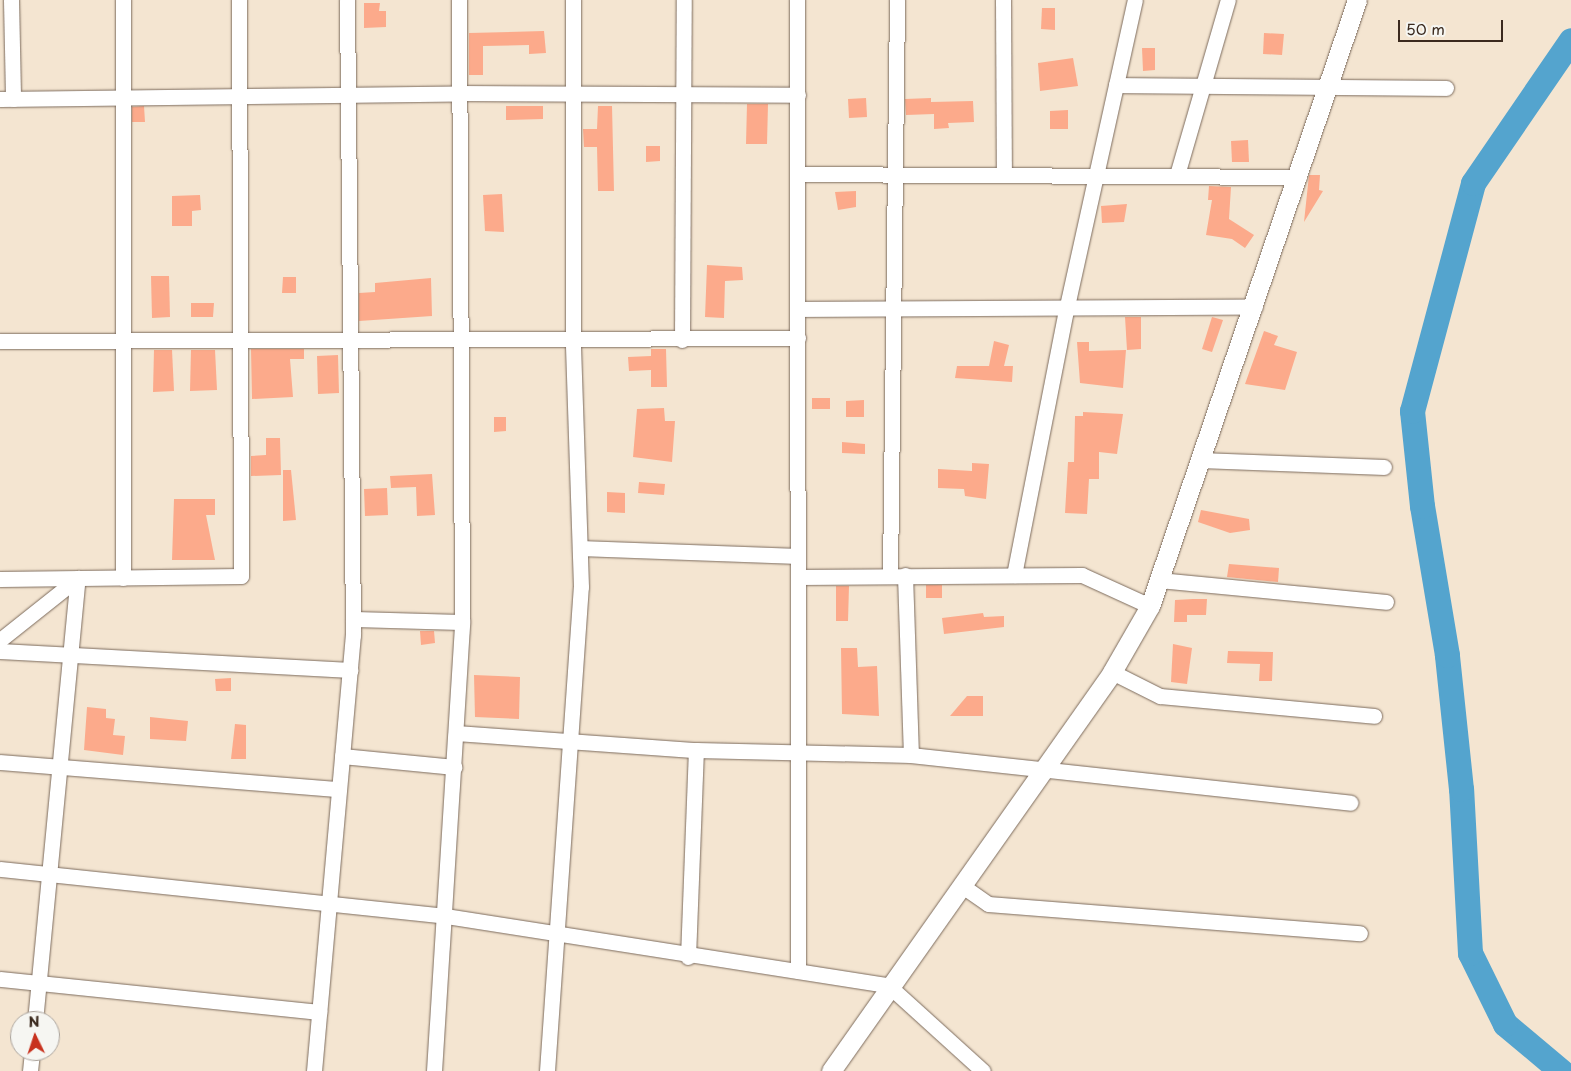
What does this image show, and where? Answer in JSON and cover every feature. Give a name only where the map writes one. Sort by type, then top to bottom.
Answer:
[{"type":"street","points":[[11,0],[6,99],[459,93],[798,95]]},
{"type":"street","points":[[123,0],[123,578]]},
{"type":"street","points":[[0,579],[241,576],[239,0]]},
{"type":"street","points":[[314,1071],[350,670],[352,619],[348,341],[347,0]]},
{"type":"street","points":[[434,1071],[446,916],[462,622],[459,341],[460,0]]},
{"type":"street","points":[[547,1071],[571,740],[580,548],[574,341],[573,0]]},
{"type":"street","points":[[682,340],[684,0]]},
{"type":"street","points":[[797,0],[798,971]]},
{"type":"street","points":[[897,0],[893,173],[893,308],[898,575],[912,755]]},
{"type":"street","points":[[1003,0],[1004,174]]},
{"type":"street","points":[[1014,575],[1067,306],[1135,0]]},
{"type":"street","points":[[1178,175],[1228,0]]},
{"type":"street","points":[[831,1071],[888,985],[1112,672],[1150,606],[1255,307],[1357,0]]},
{"type":"street","points":[[1116,85],[1446,88]]},
{"type":"street","points":[[798,174],[1097,174],[1299,177]]},
{"type":"street","points":[[798,309],[1067,306],[1255,307]]},
{"type":"street","points":[[0,341],[574,341],[798,338]]},
{"type":"street","points":[[1201,460],[1384,467]]},
{"type":"street","points":[[580,548],[798,556]]},
{"type":"street","points":[[798,577],[1082,575],[1150,606]]},
{"type":"street","points":[[0,640],[78,578]]},
{"type":"street","points":[[36,1011],[78,578]]},
{"type":"street","points":[[1159,580],[1386,602]]},
{"type":"street","points":[[352,619],[462,622]]},
{"type":"street","points":[[0,651],[350,670]]},
{"type":"street","points":[[1112,672],[1160,696],[1374,716]]},
{"type":"street","points":[[456,733],[696,750],[912,755],[1045,768],[1350,803]]},
{"type":"street","points":[[688,957],[696,750]]},
{"type":"street","points":[[342,756],[454,767]]},
{"type":"street","points":[[0,762],[338,789]]},
{"type":"street","points":[[0,869],[446,916],[688,957],[888,985],[983,1071]]},
{"type":"street","points":[[961,884],[988,904],[1360,934]]},
{"type":"street","points":[[0,979],[319,1012]]},
{"type":"building","points":[[364,3],[380,3],[379,11],[386,11],[386,27],[364,28]]},
{"type":"building","points":[[1042,8],[1055,8],[1055,30],[1041,29]]},
{"type":"building","points":[[544,31],[546,53],[529,54],[529,45],[483,46],[483,75],[469,75],[469,33]]},
{"type":"building","points":[[1264,33],[1284,34],[1282,55],[1263,54]]},
{"type":"building","points":[[1142,48],[1155,48],[1155,70],[1143,71]]},
{"type":"building","points":[[1073,58],[1078,86],[1040,91],[1038,63]]},
{"type":"building","points":[[866,98],[867,117],[849,118],[848,99]]},
{"type":"building","points":[[931,98],[931,102],[973,101],[974,122],[948,123],[949,128],[934,129],[934,114],[906,115],[905,99]]},
{"type":"building","points":[[747,104],[768,104],[767,144],[746,144]]},
{"type":"building","points":[[144,106],[145,122],[132,122],[132,107]]},
{"type":"building","points":[[506,106],[543,106],[543,119],[506,120]]},
{"type":"building","points":[[598,106],[612,106],[614,191],[598,191],[597,147],[584,147],[583,129],[597,129]]},
{"type":"building","points":[[1068,110],[1068,129],[1050,129],[1050,111]]},
{"type":"building","points":[[1248,140],[1249,162],[1232,162],[1231,141]]},
{"type":"building","points":[[646,146],[660,146],[660,161],[646,162]]},
{"type":"building","points":[[1309,175],[1320,175],[1319,190],[1323,191],[1304,222]]},
{"type":"building","points":[[1209,186],[1231,187],[1229,219],[1254,235],[1245,248],[1232,239],[1206,235],[1212,200],[1208,200]]},
{"type":"building","points":[[856,191],[856,207],[838,210],[835,192]]},
{"type":"building","points":[[502,194],[504,232],[485,231],[483,195]]},
{"type":"building","points":[[200,195],[201,210],[192,211],[192,226],[172,226],[172,196]]},
{"type":"building","points":[[1127,204],[1124,222],[1102,223],[1101,206]]},
{"type":"building","points":[[707,265],[742,267],[743,280],[725,281],[724,318],[705,317]]},
{"type":"building","points":[[151,276],[169,276],[170,317],[152,318]]},
{"type":"building","points":[[283,277],[296,277],[296,293],[282,293]]},
{"type":"building","points":[[431,278],[432,316],[359,321],[359,293],[375,292],[375,283]]},
{"type":"building","points":[[191,303],[214,303],[213,317],[191,317]]},
{"type":"building","points":[[1125,317],[1141,317],[1141,349],[1127,350]]},
{"type":"building","points":[[1212,317],[1223,320],[1212,352],[1202,349]]},
{"type":"building","points":[[1264,331],[1278,336],[1274,345],[1297,352],[1285,390],[1245,384]]},
{"type":"building","points":[[994,341],[1009,345],[1004,366],[1013,366],[1012,382],[955,378],[957,366],[989,366]]},
{"type":"building","points":[[1077,342],[1089,342],[1089,351],[1126,350],[1123,388],[1080,383]]},
{"type":"building","points":[[251,349],[304,349],[304,359],[290,359],[293,397],[252,399]]},
{"type":"building","points":[[651,349],[666,349],[667,387],[651,387],[651,370],[629,371],[628,357],[651,356]]},
{"type":"building","points":[[154,350],[172,350],[174,391],[153,392]]},
{"type":"building","points":[[191,350],[215,350],[217,390],[190,391]]},
{"type":"building","points":[[338,355],[339,393],[318,394],[317,356]]},
{"type":"building","points":[[812,398],[830,398],[830,409],[812,409]]},
{"type":"building","points":[[864,400],[864,417],[846,417],[846,401]]},
{"type":"building","points":[[664,408],[665,421],[675,421],[672,462],[633,457],[637,409]]},
{"type":"building","points":[[1083,412],[1123,414],[1117,454],[1099,452],[1099,479],[1089,479],[1087,514],[1065,513],[1068,462],[1074,462],[1075,416],[1083,416]]},
{"type":"building","points":[[494,417],[506,417],[506,431],[494,432]]},
{"type":"building","points":[[266,438],[280,438],[281,475],[251,476],[251,456],[266,455]]},
{"type":"building","points":[[842,442],[865,444],[865,454],[842,453]]},
{"type":"building","points":[[972,463],[989,464],[986,499],[965,496],[964,489],[938,488],[938,469],[972,471]]},
{"type":"building","points":[[283,470],[291,470],[296,520],[283,521]]},
{"type":"building","points":[[432,474],[435,515],[417,516],[416,487],[391,488],[390,476]]},
{"type":"building","points":[[639,482],[665,484],[664,495],[638,493]]},
{"type":"building","points":[[387,488],[388,515],[365,516],[364,489]]},
{"type":"building","points":[[607,492],[625,493],[625,513],[607,512]]},
{"type":"building","points":[[174,499],[215,499],[215,515],[206,515],[215,560],[172,560]]},
{"type":"building","points":[[1201,510],[1249,519],[1250,530],[1230,533],[1198,522]]},
{"type":"building","points":[[1229,564],[1279,568],[1278,582],[1227,577]]},
{"type":"building","points":[[926,585],[942,585],[942,598],[926,598]]},
{"type":"building","points":[[836,586],[849,586],[848,621],[836,621]]},
{"type":"building","points":[[1207,599],[1206,615],[1187,615],[1187,622],[1174,622],[1175,600]]},
{"type":"building","points":[[983,613],[984,617],[1004,616],[1004,627],[944,634],[942,618]]},
{"type":"building","points":[[420,631],[434,631],[435,643],[421,645]]},
{"type":"building","points":[[1173,644],[1192,648],[1187,684],[1171,682]]},
{"type":"building","points":[[841,648],[857,648],[858,667],[877,666],[879,716],[842,714]]},
{"type":"building","points":[[1228,651],[1273,652],[1272,681],[1259,681],[1260,664],[1227,663]]},
{"type":"building","points":[[474,675],[520,677],[519,719],[475,717]]},
{"type":"building","points":[[231,678],[231,691],[216,691],[215,679]]},
{"type":"building","points":[[967,696],[983,696],[983,716],[950,716]]},
{"type":"building","points":[[87,707],[106,709],[106,718],[115,719],[113,735],[125,736],[123,755],[84,750]]},
{"type":"building","points":[[150,717],[188,721],[186,741],[150,739]]},
{"type":"building","points":[[235,724],[246,725],[246,759],[231,759]]},
{"type":"waterway","points":[[1561,1071],[1505,1024],[1470,953],[1461,789],[1447,655],[1422,506],[1412,411],[1473,183],[1571,40]]}]
